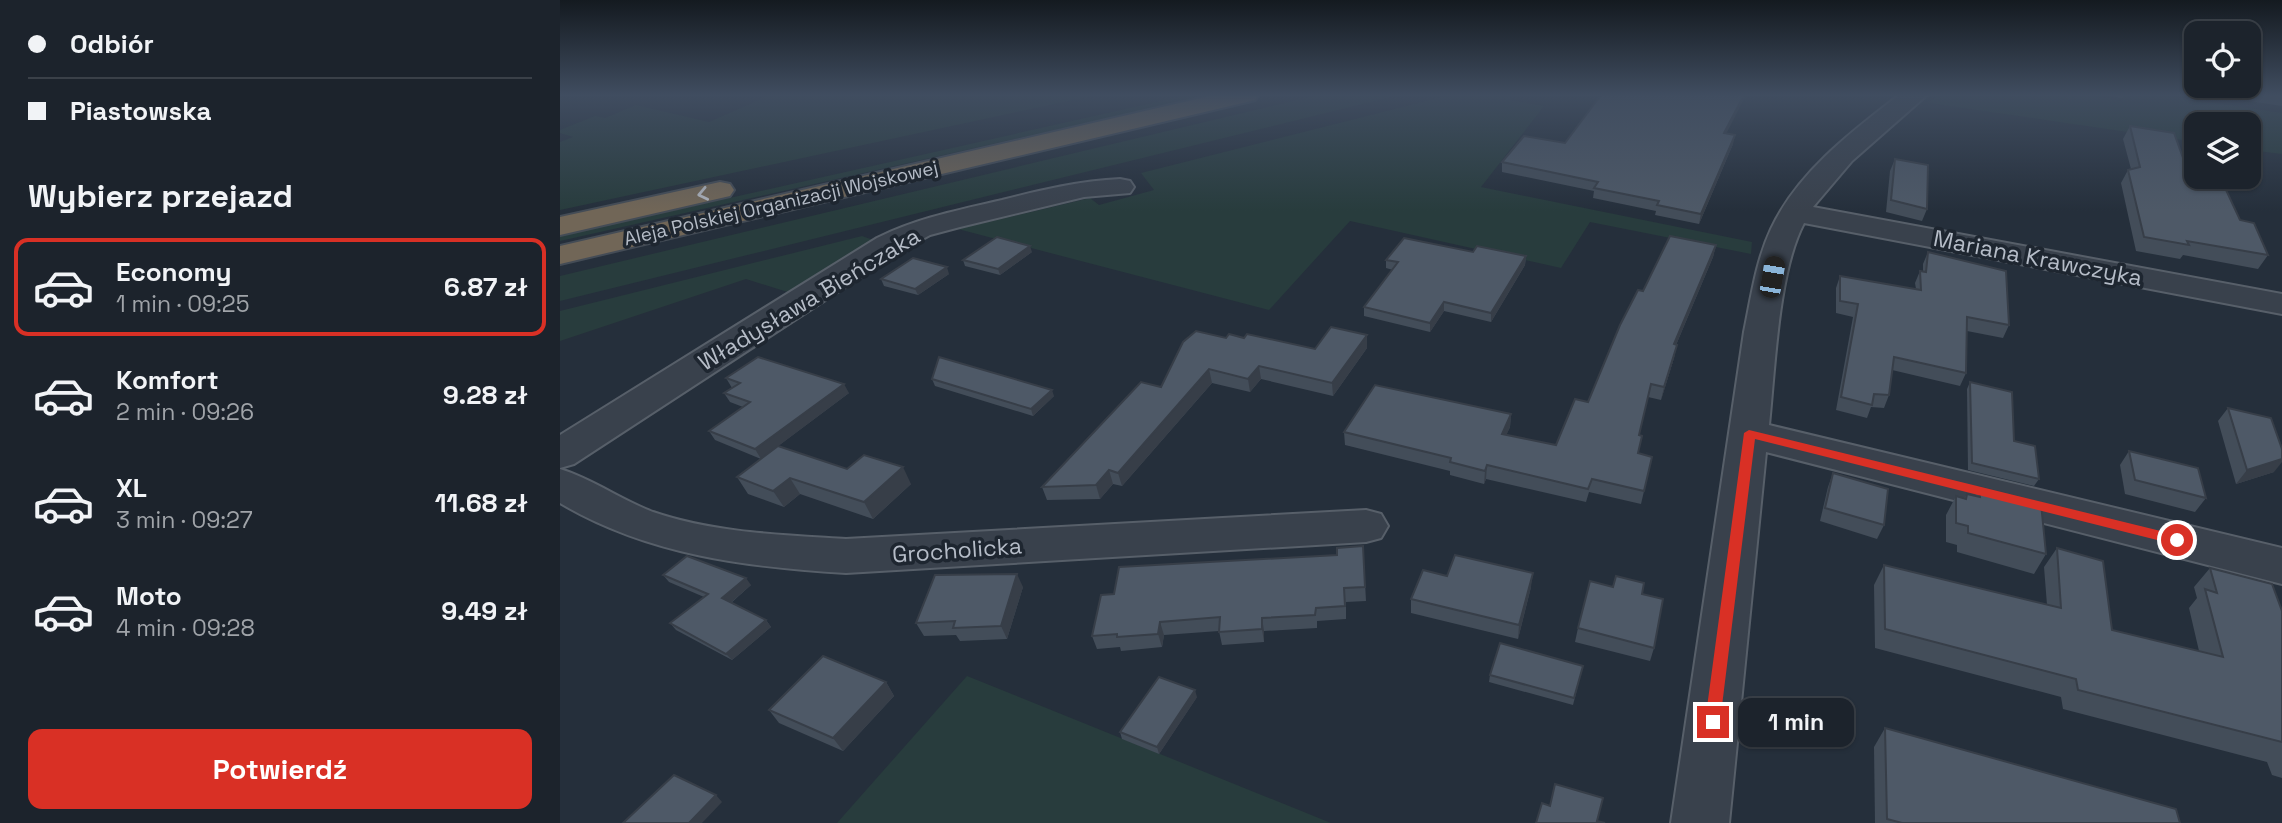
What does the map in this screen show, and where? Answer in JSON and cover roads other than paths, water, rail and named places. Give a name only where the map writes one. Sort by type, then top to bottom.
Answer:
[{"type":"highway","name":"Aleja Polskiej Organizacji Wojskowej","points":[[816,169],[980,133]]},
{"type":"highway","name":"Aleja Polskiej Organizacji Wojskowej","points":[[560,255],[1085,133]]},
{"type":"highway","name":"Aleja Polskiej Organizacji Wojskowej","points":[[560,226],[749,184]]},
{"type":"street","points":[[1700,823],[1761,332],[1775,261],[1794,212],[1838,159],[1865,133]]},
{"type":"street","name":"Władysława Bieńczaka","points":[[560,454],[881,250],[919,229],[1084,189],[1120,187]]},
{"type":"street","name":"Mariana Krawczyka","points":[[1794,212],[2282,304]]},
{"type":"street","points":[[1749,433],[2282,566]]},
{"type":"street","name":"Grocholicka","points":[[560,484],[623,518],[677,534],[785,552],[846,556],[1366,526]]}]
